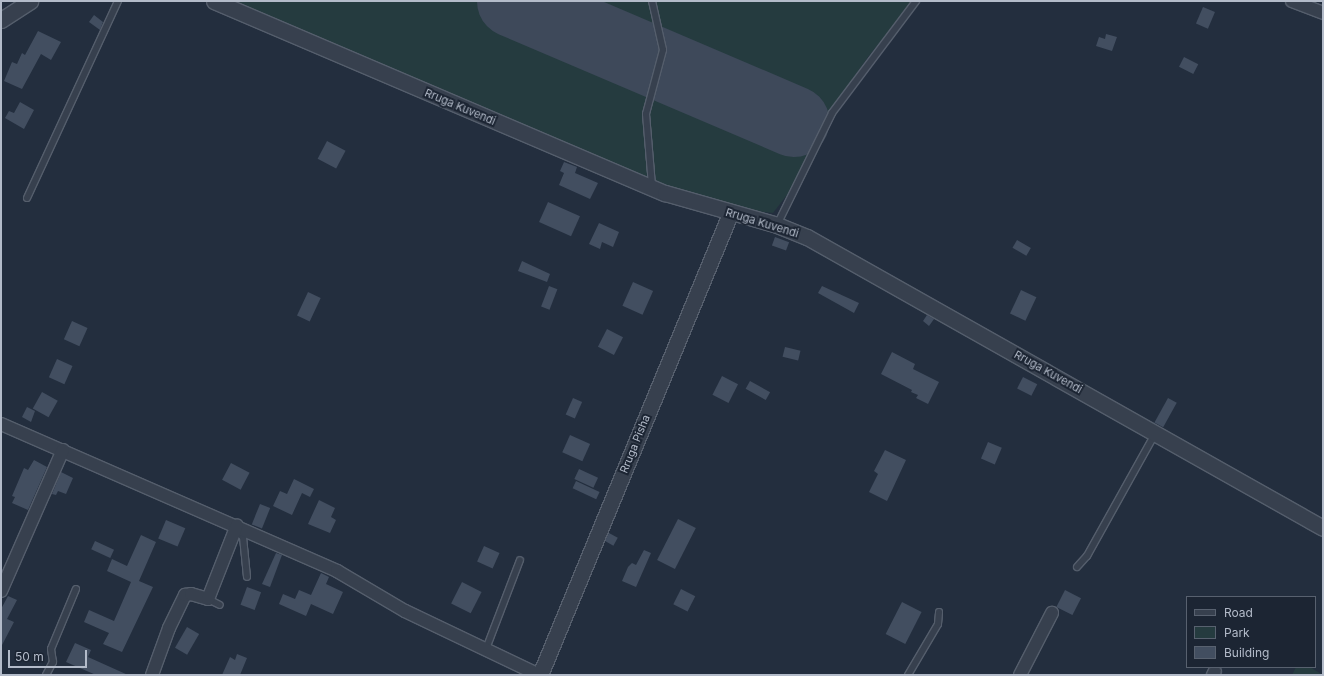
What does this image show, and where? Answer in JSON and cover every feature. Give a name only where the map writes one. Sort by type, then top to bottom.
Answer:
[{"type":"street","points":[[1,20],[30,1]]},
{"type":"street","name":"Rruga Kuvendi","points":[[214,1],[652,188],[730,213],[777,225],[807,237],[1156,432],[1323,528]]},
{"type":"street","points":[[1292,1],[1323,13]]},
{"type":"street","name":"Rruga Pisha","points":[[539,675],[730,213]]},
{"type":"street","points":[[1,424],[337,571],[405,611],[539,675]]},
{"type":"street","points":[[1,591],[63,450]]},
{"type":"street","points":[[152,675],[169,628],[185,595],[191,594],[208,599],[236,528]]},
{"type":"street","points":[[1020,675],[1052,613]]},
{"type":"lane","points":[[27,198],[118,1]]},
{"type":"lane","points":[[652,1],[664,50],[646,114],[652,188]]},
{"type":"lane","points":[[777,225],[832,113],[916,1]]},
{"type":"lane","points":[[1077,566],[1087,556],[1156,432]]},
{"type":"lane","points":[[236,528],[243,537],[247,577]]},
{"type":"lane","points":[[486,649],[520,560]]},
{"type":"lane","points":[[46,675],[52,662],[51,648],[76,588]]},
{"type":"lane","points":[[208,599],[220,605]]},
{"type":"lane","points":[[908,675],[938,624],[939,612]]},
{"type":"green space","points":[[225,1],[913,1],[868,57],[821,124],[790,191],[773,213],[754,211],[678,191]]},
{"type":"green space","points":[[1296,668],[1312,668],[1323,675],[1292,675]]},
{"type":"building","points":[[1203,7],[1215,12],[1208,29],[1196,24]]},
{"type":"building","points":[[94,15],[103,22],[100,30],[89,22]]},
{"type":"building","points":[[38,31],[61,42],[51,60],[41,54],[22,89],[4,81],[12,62],[17,64],[22,53],[25,55]]},
{"type":"building","points":[[1106,34],[1117,37],[1112,51],[1096,46],[1099,37],[1105,39]]},
{"type":"building","points":[[1184,57],[1198,64],[1193,74],[1179,67]]},
{"type":"building","points":[[20,102],[34,110],[24,129],[5,118],[9,111],[14,113]]},
{"type":"building","points":[[327,141],[346,151],[336,169],[318,159]]},
{"type":"building","points":[[564,162],[577,167],[575,173],[598,183],[590,199],[559,185],[564,173],[560,171]]},
{"type":"building","points":[[548,202],[580,216],[571,236],[539,222]]},
{"type":"building","points":[[599,223],[619,232],[613,247],[602,242],[600,249],[589,244]]},
{"type":"building","points":[[775,237],[789,242],[786,251],[772,245]]},
{"type":"building","points":[[1017,240],[1031,248],[1026,256],[1012,248]]},
{"type":"building","points":[[522,261],[550,274],[547,282],[518,271]]},
{"type":"building","points":[[633,282],[653,291],[643,315],[622,306]]},
{"type":"building","points":[[549,286],[557,289],[550,310],[541,307]]},
{"type":"building","points":[[822,286],[859,303],[854,313],[818,293]]},
{"type":"building","points":[[1021,290],[1036,297],[1025,321],[1010,314]]},
{"type":"building","points":[[308,292],[321,298],[310,321],[297,316]]},
{"type":"building","points":[[927,315],[934,319],[929,326],[923,321]]},
{"type":"building","points":[[72,321],[88,328],[79,346],[64,339]]},
{"type":"building","points":[[607,329],[623,337],[614,355],[598,347]]},
{"type":"building","points":[[785,347],[801,351],[798,361],[783,357]]},
{"type":"building","points":[[892,352],[915,364],[913,369],[939,382],[928,404],[916,398],[918,395],[911,392],[912,390],[881,374]]},
{"type":"building","points":[[57,359],[73,366],[64,384],[49,377]]},
{"type":"building","points":[[722,376],[738,384],[729,403],[712,395]]},
{"type":"building","points":[[1023,377],[1037,384],[1031,396],[1017,389]]},
{"type":"building","points":[[750,381],[770,392],[766,400],[746,389]]},
{"type":"building","points":[[42,392],[58,401],[49,417],[33,409]]},
{"type":"building","points":[[573,398],[582,402],[575,419],[566,414]]},
{"type":"building","points":[[1168,398],[1177,403],[1163,427],[1154,422]]},
{"type":"building","points":[[27,407],[35,411],[31,422],[22,417]]},
{"type":"building","points":[[570,435],[590,444],[582,461],[562,452]]},
{"type":"building","points":[[988,442],[1002,448],[995,464],[981,459]]},
{"type":"building","points":[[885,450],[906,460],[887,501],[869,492],[878,474],[874,471]]},
{"type":"building","points":[[34,460],[47,467],[28,510],[12,503],[15,497],[12,496],[24,468],[28,470]]},
{"type":"building","points":[[231,463],[250,473],[241,490],[222,480]]},
{"type":"building","points":[[579,469],[598,478],[593,488],[574,479]]},
{"type":"building","points":[[61,472],[73,478],[66,494],[58,491],[56,495],[52,494]]},
{"type":"building","points":[[294,479],[314,489],[310,497],[302,493],[292,515],[273,506],[280,491],[287,494]]},
{"type":"building","points":[[576,481],[600,492],[596,499],[573,488]]},
{"type":"building","points":[[319,500],[335,508],[331,517],[336,520],[330,533],[308,524]]},
{"type":"building","points":[[260,504],[270,508],[262,529],[252,524]]},
{"type":"building","points":[[678,519],[696,528],[675,569],[657,560]]},
{"type":"building","points":[[166,520],[185,528],[178,547],[158,538]]},
{"type":"building","points":[[609,533],[618,538],[613,546],[605,541]]},
{"type":"building","points":[[141,535],[156,542],[139,581],[153,587],[122,652],[103,644],[109,633],[84,622],[89,610],[114,621],[131,582],[107,571],[112,559],[127,566]]},
{"type":"building","points":[[95,541],[114,550],[110,558],[91,549]]},
{"type":"building","points":[[484,546],[500,553],[493,568],[477,562]]},
{"type":"building","points":[[644,550],[651,553],[636,587],[622,581],[628,567],[632,563],[636,565]]},
{"type":"building","points":[[276,553],[282,555],[270,587],[262,584]]},
{"type":"building","points":[[321,573],[329,577],[326,584],[343,592],[333,614],[311,604],[306,616],[279,604],[283,594],[295,599],[299,590],[311,595]]},
{"type":"building","points":[[462,582],[482,592],[471,613],[451,603]]},
{"type":"building","points":[[247,587],[261,592],[255,610],[241,605]]},
{"type":"building","points":[[681,589],[695,596],[688,611],[673,604]]},
{"type":"building","points":[[1065,590],[1081,598],[1072,615],[1056,607]]},
{"type":"building","points":[[8,596],[17,600],[7,619],[14,622],[1,647],[1,609]]},
{"type":"building","points":[[902,602],[922,612],[905,644],[886,634]]},
{"type":"building","points":[[187,627],[199,634],[187,655],[175,648]]},
{"type":"building","points":[[75,643],[91,650],[88,657],[128,675],[96,675],[66,662]]},
{"type":"building","points":[[237,654],[247,658],[240,675],[222,675],[230,657],[235,660]]},
{"type":"runway","points":[[512,1],[794,121]]}]
